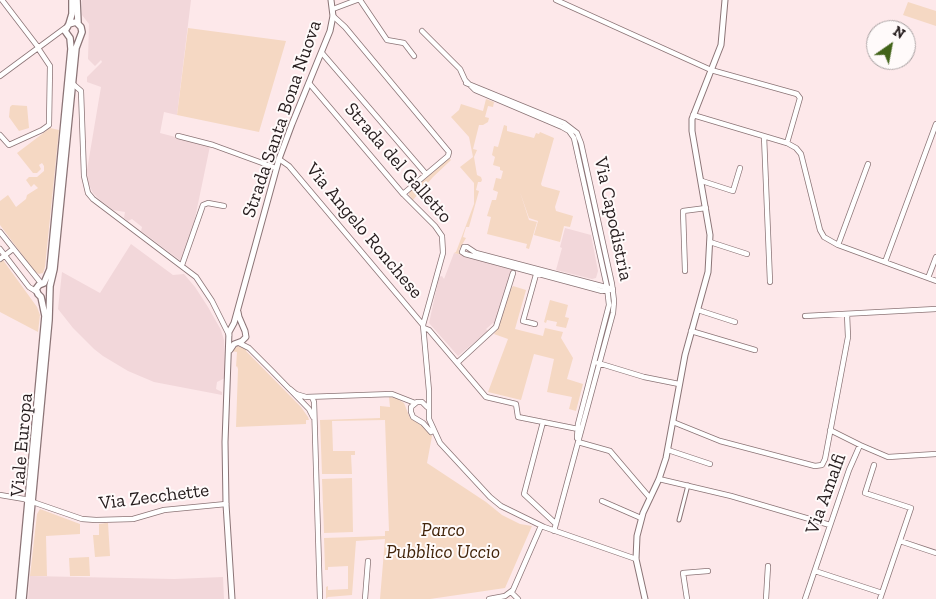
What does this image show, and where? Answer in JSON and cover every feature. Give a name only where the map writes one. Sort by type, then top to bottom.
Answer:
[{"type":"main road","name":"Viale Europa","points":[[18,599],[50,293],[45,284],[50,269],[71,46],[68,31],[72,14],[72,0]]},
{"type":"main road","name":"Viale Europa","points":[[23,599],[29,500],[45,316],[37,287],[45,284],[54,269],[76,48],[82,30],[78,23],[77,0]]},
{"type":"main road","points":[[78,23],[68,31],[75,39],[80,37]]},
{"type":"main road","points":[[39,294],[45,297],[50,293]]},
{"type":"street","points":[[0,135],[9,145],[49,125],[49,64],[2,0]]},
{"type":"street","name":"Strada Santa Bona Nuova","points":[[232,327],[276,168],[322,53],[333,16],[331,0]]},
{"type":"street","points":[[333,9],[358,0],[387,40],[404,43],[414,56]]},
{"type":"street","points":[[556,0],[711,70],[797,94],[800,98],[787,144]]},
{"type":"street","points":[[645,599],[636,559],[636,542],[641,518],[659,479],[668,450],[679,384],[691,331],[708,272],[710,242],[702,181],[692,131],[693,115],[722,37],[725,0]]},
{"type":"street","points":[[333,16],[345,27],[448,150],[448,156],[403,194]]},
{"type":"street","points":[[0,76],[55,35],[68,31]]},
{"type":"street","name":"Via Capodistria","points":[[422,31],[460,68],[466,82],[474,90],[562,126],[572,134],[576,144],[604,273],[614,301],[613,313],[579,429],[578,442],[554,531]]},
{"type":"street","points":[[322,53],[426,174]]},
{"type":"street","name":"Via Capodistria","points":[[466,82],[564,123],[577,133],[581,143],[609,289],[608,313],[597,363]]},
{"type":"street","name":"Strada del Galletto","points":[[309,83],[403,194],[438,230],[443,240],[443,252],[423,327],[428,411],[430,425],[436,437]]},
{"type":"street","points":[[73,84],[81,91],[84,184],[88,193],[200,281],[229,336],[248,348],[309,409],[314,418]]},
{"type":"street","points":[[693,115],[764,136],[796,148],[802,154],[820,230],[824,237],[838,245],[936,281]]},
{"type":"street","points":[[885,262],[936,124]]},
{"type":"street","points":[[178,136],[213,145],[276,168]]},
{"type":"street","points":[[764,136],[770,282]]},
{"type":"street","points":[[0,146],[5,142]]},
{"type":"street","name":"Via Angelo Ronchese","points":[[279,159],[289,166],[423,327]]},
{"type":"street","points":[[838,245],[868,164]]},
{"type":"street","points":[[702,181],[733,192],[740,168]]},
{"type":"street","points":[[182,265],[203,205],[208,203],[224,206]]},
{"type":"street","points":[[685,271],[683,211],[706,208]]},
{"type":"street","points":[[0,232],[45,284]]},
{"type":"street","points":[[710,242],[747,254]]},
{"type":"street","points":[[609,289],[595,284],[537,271],[465,254],[462,250],[466,247],[476,253],[537,271],[598,290],[609,289]]},
{"type":"street","points":[[2,257],[13,249]]},
{"type":"street","points":[[0,250],[2,257],[29,287],[39,294]]},
{"type":"street","points":[[928,278],[936,257]]},
{"type":"street","points":[[536,324],[524,321],[537,271]]},
{"type":"street","points":[[457,363],[496,328],[513,273]]},
{"type":"street","points":[[595,284],[601,280],[604,273]]},
{"type":"street","points":[[598,290],[609,300]]},
{"type":"street","points":[[238,305],[239,318],[256,356]]},
{"type":"street","points":[[805,316],[936,309]]},
{"type":"street","points":[[698,310],[735,322]]},
{"type":"street","points":[[673,422],[720,441],[819,466],[824,463],[848,337],[847,314]]},
{"type":"street","points":[[223,322],[232,327],[239,326],[245,331]]},
{"type":"street","points":[[232,327],[229,336],[225,442],[226,504],[232,599]]},
{"type":"street","points":[[423,327],[429,330],[486,397],[516,404],[518,417],[579,429]]},
{"type":"street","points":[[228,356],[231,348],[244,340],[245,331]]},
{"type":"street","points":[[691,331],[755,350]]},
{"type":"street","points":[[424,337],[431,337],[436,340]]},
{"type":"street","points":[[597,363],[644,377],[679,384]]},
{"type":"street","points":[[411,412],[411,407],[426,396],[428,386]]},
{"type":"street","points":[[290,389],[301,396],[312,397],[388,394],[425,403],[428,411],[425,417],[418,419],[413,417],[402,398]]},
{"type":"street","points":[[314,406],[320,396]]},
{"type":"street","points":[[312,397],[314,406],[320,599]]},
{"type":"street","points":[[309,409],[308,403],[312,397]]},
{"type":"street","name":"Strada del Galletto","points":[[418,419],[494,501],[541,526],[636,559]]},
{"type":"street","points":[[543,422],[524,494],[556,524]]},
{"type":"street","points":[[830,430],[860,445]]},
{"type":"street","points":[[578,442],[610,451],[650,498]]},
{"type":"street","name":"Via Amalfi","points":[[805,599],[849,470],[860,445],[888,456],[936,454]]},
{"type":"street","points":[[668,450],[710,464]]},
{"type":"street","points":[[874,465],[865,493],[911,508],[880,599]]},
{"type":"street","points":[[659,479],[688,485],[830,525]]},
{"type":"street","points":[[679,520],[688,485]]},
{"type":"street","name":"Via Zecchette","points":[[0,495],[29,500],[82,519],[96,520],[133,519],[164,510],[226,504]]},
{"type":"street","points":[[602,501],[641,518]]},
{"type":"street","points":[[489,599],[505,596],[511,592],[541,526]]},
{"type":"street","points":[[900,541],[936,553]]},
{"type":"street","points":[[365,599],[368,561]]},
{"type":"street","points":[[766,599],[768,566]]},
{"type":"street","points":[[686,599],[683,573],[708,571]]},
{"type":"street","points":[[815,571],[882,593]]},
{"type":"street","points":[[511,592],[518,599]]},
{"type":"shaded area","points":[[82,0],[191,0],[177,115],[164,112],[160,133],[210,146],[194,223],[181,261],[141,231],[142,227],[132,219],[128,221],[124,218],[125,212],[113,210],[100,200],[93,193],[87,181],[86,176],[101,87],[87,82],[87,77],[102,62],[101,60],[95,66],[88,59],[89,24],[82,15]]},
{"type":"shaded area","points":[[565,228],[591,235],[598,271],[596,278],[592,279],[556,270]]},
{"type":"shaded area","points":[[131,244],[173,275],[184,274],[208,307],[221,330],[224,340],[225,378],[217,382],[216,389],[222,392],[222,395],[154,382],[128,371],[94,349],[73,328],[58,309],[62,272],[100,293]]},
{"type":"shaded area","points":[[454,253],[512,268],[496,326],[493,323],[486,329],[488,331],[458,356],[429,323],[439,277],[442,276],[444,279]]},
{"type":"shaded area","points":[[30,576],[174,579],[223,577],[224,599],[28,599]]},
{"type":"green space","points":[[908,2],[936,11],[936,26],[903,15]]},
{"type":"green space","points":[[188,28],[286,41],[259,132],[177,115]]},
{"type":"green space","points":[[486,99],[494,102],[493,107],[488,106],[485,117],[489,118],[488,122],[479,125],[473,149],[477,150],[474,157],[477,175],[482,180],[478,182],[476,190],[479,191],[469,227],[466,227],[463,237],[466,238],[459,250],[466,256],[454,253],[474,204],[474,183],[460,167],[473,157],[469,137],[451,117],[459,110],[461,104],[483,111]]},
{"type":"green space","points":[[12,105],[27,106],[29,128],[19,131],[9,117]]},
{"type":"green space","points":[[504,125],[507,126],[507,131],[534,138],[536,133],[539,134],[540,132],[554,138],[541,184],[542,186],[560,191],[555,207],[556,211],[573,216],[570,227],[564,226],[560,242],[534,235],[538,221],[529,218],[520,192],[529,220],[537,222],[529,249],[526,248],[527,244],[487,234],[491,217],[487,216],[492,200],[496,200],[498,192],[493,190],[496,178],[501,179],[503,171],[500,170],[500,167],[493,165],[495,157],[492,155],[494,146],[498,147]]},
{"type":"green space","points":[[50,128],[59,130],[45,267],[43,273],[39,274],[35,272],[0,225],[0,201],[8,195],[16,207],[26,199],[27,195],[38,188],[34,184],[31,187],[26,180],[29,177],[37,177],[44,171],[44,166],[42,163],[39,165],[41,169],[37,173],[33,173],[17,153]]},
{"type":"green space","points":[[449,158],[451,160],[413,200],[409,192]]},
{"type":"green space","points":[[3,260],[37,307],[40,315],[38,332],[0,312],[0,262]]},
{"type":"green space","points":[[513,286],[526,290],[515,329],[543,336],[545,328],[563,332],[561,338],[573,358],[567,379],[583,384],[576,411],[569,409],[572,397],[547,392],[554,359],[534,354],[521,400],[488,392],[508,339],[494,334]]},
{"type":"green space","points":[[550,300],[568,305],[565,317],[569,318],[566,328],[556,326],[557,322],[547,320],[546,323],[544,322]]},
{"type":"green space","points":[[238,346],[247,349],[246,351],[301,407],[309,420],[306,420],[306,424],[236,427],[237,352],[231,351]]},
{"type":"green space","name":"Parco Pubblico Uccio","points":[[389,397],[396,398],[404,403],[410,418],[423,426],[432,436],[427,463],[486,502],[502,515],[520,524],[532,526],[505,588],[430,599],[380,599],[385,539],[356,541],[352,595],[328,597],[326,599],[326,587],[328,586],[328,590],[348,589],[348,566],[328,567],[328,570],[325,570],[324,538],[385,536],[385,531],[389,531],[385,420],[332,421],[333,451],[355,451],[355,455],[351,455],[352,474],[322,474],[320,420],[380,418],[380,406],[390,407]]},
{"type":"green space","points":[[352,478],[353,532],[324,533],[322,479]]},
{"type":"green space","points":[[40,509],[80,524],[80,534],[46,536],[47,576],[30,576],[37,514]]},
{"type":"green space","points":[[108,523],[110,556],[95,557],[93,535],[99,535],[99,524]]},
{"type":"green space","points":[[89,557],[90,576],[70,576],[69,558]]}]
